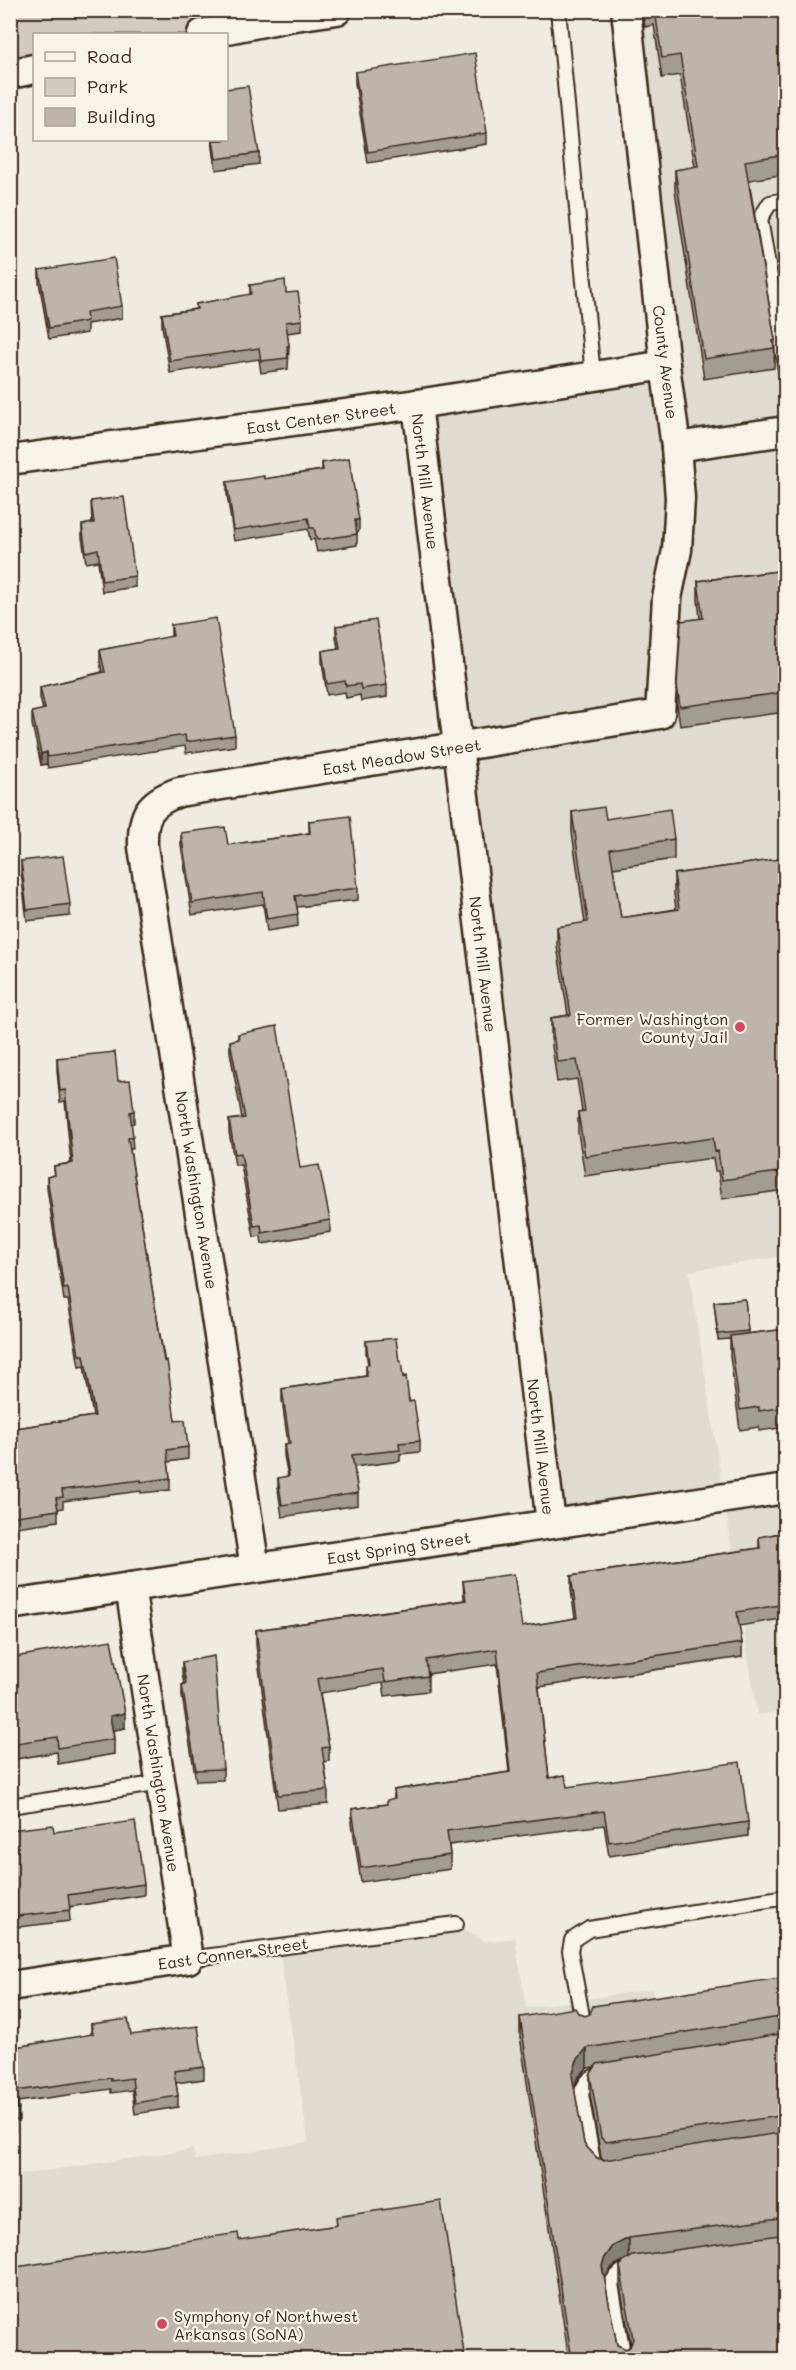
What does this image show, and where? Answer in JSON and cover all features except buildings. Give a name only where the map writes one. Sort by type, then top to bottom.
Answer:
[{"type":"street","points":[[206,33],[288,14],[338,10]]},
{"type":"street","name":"County Avenue","points":[[626,10],[680,498],[677,550],[667,598],[660,714]]},
{"type":"street","points":[[10,74],[33,69]]},
{"type":"street","name":"East Center Street","points":[[10,460],[417,404],[665,365]]},
{"type":"street","name":"North Mill Avenue","points":[[417,404],[551,1523]]},
{"type":"street","points":[[676,447],[786,431]]},
{"type":"street","name":"East Meadow Street","points":[[147,813],[162,798],[179,792],[660,714]]},
{"type":"street","name":"North Washington Avenue","points":[[147,813],[143,827],[144,847],[255,1568]]},
{"type":"street","name":"East Spring Street","points":[[10,1605],[786,1489]]},
{"type":"street","name":"North Washington Avenue","points":[[130,1587],[188,1959]]},
{"type":"street","name":"East Conner Street","points":[[10,1986],[188,1959]]},
{"type":"lane","points":[[558,10],[593,376]]},
{"type":"lane","points":[[786,200],[770,203],[760,219],[786,369]]},
{"type":"lane","points":[[10,1806],[161,1783]]},
{"type":"lane","points":[[584,2027],[570,1951],[572,1940],[580,1934],[589,1929],[786,1897]]},
{"type":"lane","name":"East Conner Street","points":[[188,1959],[456,1924]]},
{"type":"lane","points":[[614,2171],[603,2171],[593,2162],[581,2094],[585,2083],[593,2075],[615,2072]]},
{"type":"lane","points":[[624,2360],[611,2284],[618,2274],[630,2267],[652,2264]]},
{"type":"shaded area","points":[[626,11],[785,11],[785,1256],[689,1271],[724,1498],[551,1523],[417,404],[665,365]]},
{"type":"shaded area","points":[[785,1489],[785,1711],[757,1715],[724,1498]]},
{"type":"shaded area","points":[[456,1924],[485,1941],[515,1938],[526,2008],[653,1989],[658,2018],[785,2359],[11,2360],[11,2176],[193,2149],[195,2160],[308,2142],[279,1947]]},
{"type":"green space","points":[[11,11],[287,11],[206,33],[33,33],[33,69],[11,74]]},
{"type":"place","name":"Former Washington County Jail","points":[[740,1027]]},
{"type":"place","name":"Symphony of Northwest Arkansas (SoNA)","points":[[162,2324]]}]
